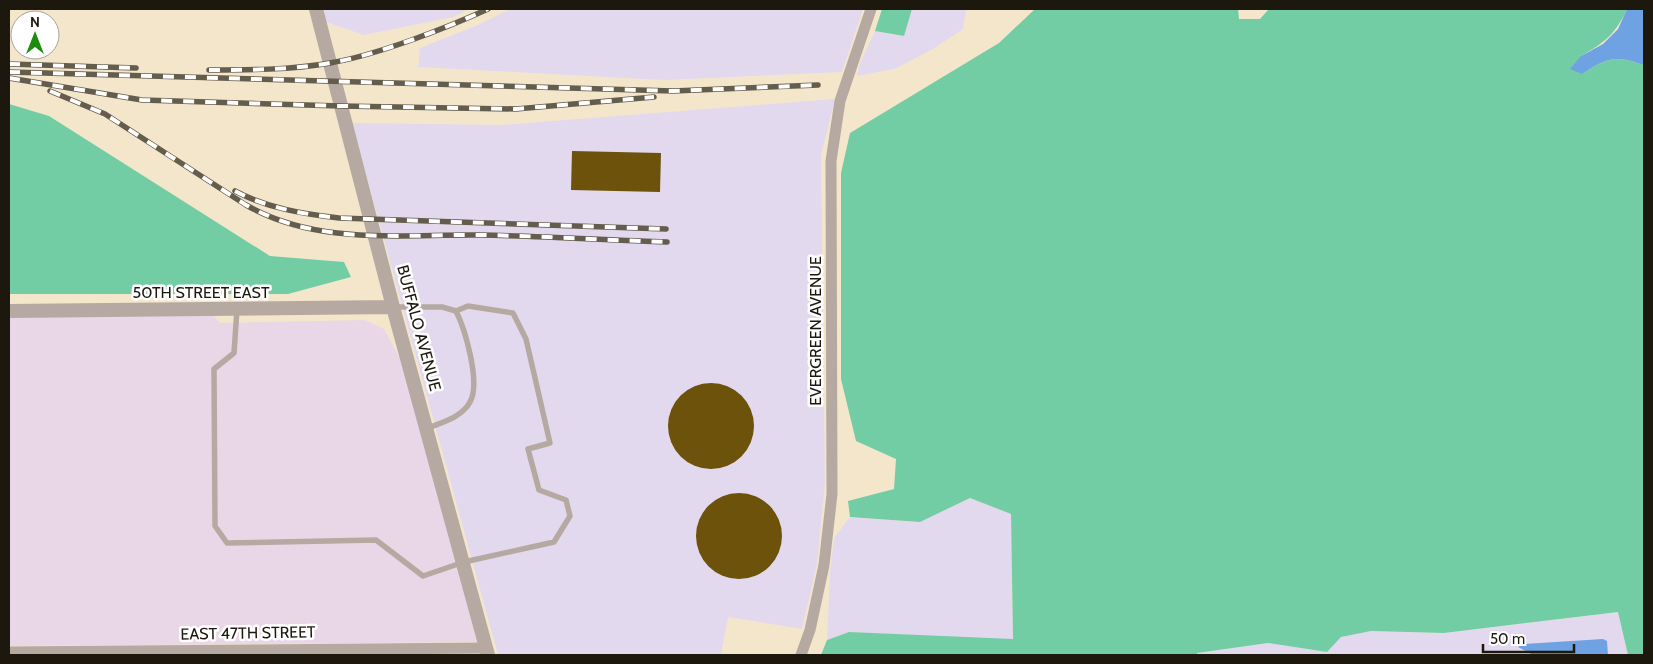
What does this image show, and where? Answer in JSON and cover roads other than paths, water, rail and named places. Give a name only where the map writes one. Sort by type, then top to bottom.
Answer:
[{"type":"street","name":"BUFFALO AVENUE","points":[[316,9],[393,307],[428,428],[488,652]]},
{"type":"street","name":"EVERGREEN AVENUE","points":[[801,655],[812,622],[824,565],[832,494],[831,161],[840,100],[872,9]]},
{"type":"street","name":"50TH STREET EAST","points":[[9,311],[393,307]]},
{"type":"street","name":"EAST 47TH STREET","points":[[9,652],[488,652]]},
{"type":"lane","points":[[237,309],[234,353],[214,369],[215,526],[227,543],[376,540],[424,576],[464,562],[554,542],[570,516],[566,500],[539,490],[532,466],[528,449],[550,443],[526,339],[513,313],[468,306],[456,310],[442,307],[393,307]]},
{"type":"lane","points":[[428,428],[455,418],[471,401],[474,375],[463,324],[456,310]]},
{"type":"water","points":[[1627,9],[1644,9],[1644,65],[1626,60],[1612,59],[1582,74],[1570,69],[1581,56],[1603,44],[1618,29]]},
{"type":"water","points":[[1603,639],[1607,641],[1608,655],[1533,655],[1518,647],[1523,644]]},
{"type":"railway","points":[[209,70],[254,70],[330,63],[368,54],[410,40],[488,9]]},
{"type":"railway","points":[[9,64],[136,68]]},
{"type":"railway","points":[[9,72],[673,91],[818,85]]},
{"type":"railway","points":[[9,78],[142,100],[341,106],[516,109],[654,97]]},
{"type":"railway","points":[[50,91],[105,114],[246,205],[273,218],[302,227],[360,235],[480,235],[667,242]]},
{"type":"railway","points":[[235,191],[272,206],[339,218],[666,229]]}]
